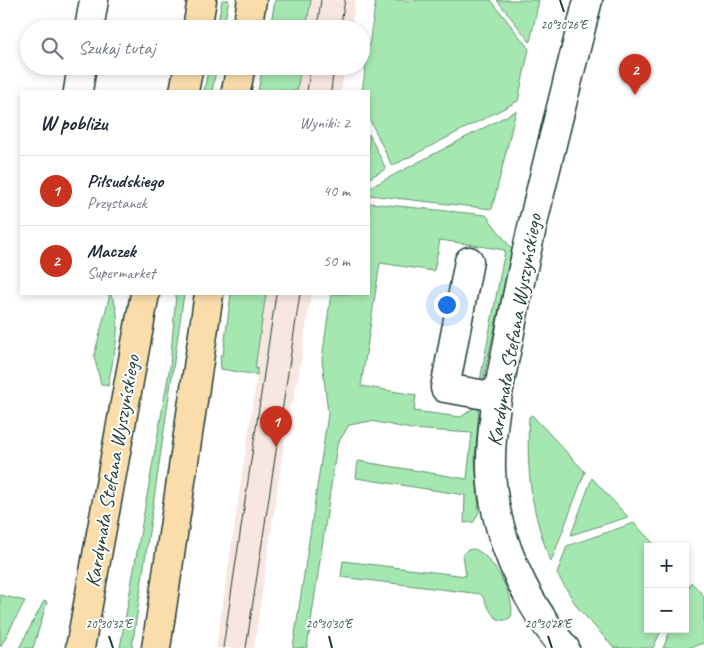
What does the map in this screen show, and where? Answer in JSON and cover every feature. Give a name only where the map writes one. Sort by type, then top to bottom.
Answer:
[{"type":"main road","points":[[199,20],[202,0]]},
{"type":"main road","points":[[249,20],[252,0]]},
{"type":"main road","points":[[184,90],[187,75]]},
{"type":"main road","points":[[236,90],[239,75]]},
{"type":"main road","points":[[156,648],[209,295]]},
{"type":"main road","name":"Kardynała Stefana Wyszyńskiego","points":[[80,648],[140,301]]},
{"type":"street","points":[[91,20],[94,0]]},
{"type":"street","name":"Kardynała Stefana Wyszyńskiego","points":[[565,648],[539,614],[512,560],[497,511],[491,471],[492,432],[526,246],[588,0]]},
{"type":"street","points":[[78,90],[81,75]]},
{"type":"street","points":[[469,261],[445,388],[498,397]]},
{"type":"shaded area","points":[[311,0],[355,0],[352,20],[308,20]]},
{"type":"shaded area","points":[[300,75],[344,75],[341,90],[297,90]]},
{"type":"shaded area","points":[[266,295],[311,295],[298,381],[296,381],[293,404],[290,404],[254,648],[216,648],[257,375],[257,368],[255,368]]},
{"type":"green space","points":[[222,0],[229,0],[225,20],[219,20]]},
{"type":"green space","points":[[275,0],[311,0],[308,20],[272,20]]},
{"type":"green space","points":[[376,0],[491,0],[529,49],[518,101],[392,166],[370,120],[370,90],[362,90],[364,75],[370,75],[370,39]]},
{"type":"green space","points":[[497,0],[539,0],[530,42]]},
{"type":"green space","points":[[207,75],[215,75],[212,90],[204,90]]},
{"type":"green space","points":[[261,75],[300,75],[297,90],[258,90]]},
{"type":"green space","points":[[516,111],[492,209],[370,195],[370,187]]},
{"type":"green space","points":[[370,136],[386,169],[370,177]]},
{"type":"green space","points":[[370,203],[486,215],[512,249],[483,381],[480,381],[505,250],[440,240],[434,271],[380,263],[361,386],[416,395],[414,411],[461,417],[476,406],[479,407],[475,459],[479,512],[474,522],[464,523],[465,495],[356,478],[358,461],[467,479],[472,433],[411,429],[371,421],[349,425],[337,445],[307,648],[293,648],[328,414],[322,359],[331,295],[370,295]]},
{"type":"green space","points":[[111,295],[115,303],[117,326],[115,351],[108,386],[101,384],[94,356]]},
{"type":"green space","points":[[176,295],[184,295],[132,648],[120,648],[170,366]]},
{"type":"green space","points":[[231,295],[266,295],[255,368],[257,368],[257,375],[221,369],[220,355],[223,355]]},
{"type":"green space","points":[[532,415],[585,472],[551,562],[544,544],[531,491],[528,437],[529,417]]},
{"type":"green space","points":[[592,478],[628,517],[571,535]]},
{"type":"green space","points":[[634,523],[653,543],[644,543],[644,633],[660,633],[653,648],[614,648],[578,608],[557,574],[567,546]]},
{"type":"green space","points":[[474,549],[488,559],[502,578],[507,589],[512,609],[511,617],[505,620],[496,618],[481,594],[341,577],[343,561],[466,576],[463,555],[467,550]]},
{"type":"green space","points":[[691,582],[704,596],[704,643],[688,648],[663,648],[669,633],[689,633],[689,587]]},
{"type":"green space","points":[[0,595],[25,601],[1,646],[0,646]]},
{"type":"green space","points":[[44,601],[47,602],[33,648],[19,648]]},
{"type":"tram line","points":[[318,20],[321,0]]},
{"type":"tram line","points":[[342,20],[345,0]]},
{"type":"tram line","points":[[307,90],[310,75]]},
{"type":"tram line","points":[[331,90],[333,75]]},
{"type":"tram line","points":[[223,648],[276,295]]},
{"type":"tram line","points":[[246,648],[300,295]]},
{"type":"place","name":"Maczek","points":[[635,95]]},
{"type":"place","name":"Piłsudskiego","points":[[276,447]]}]
